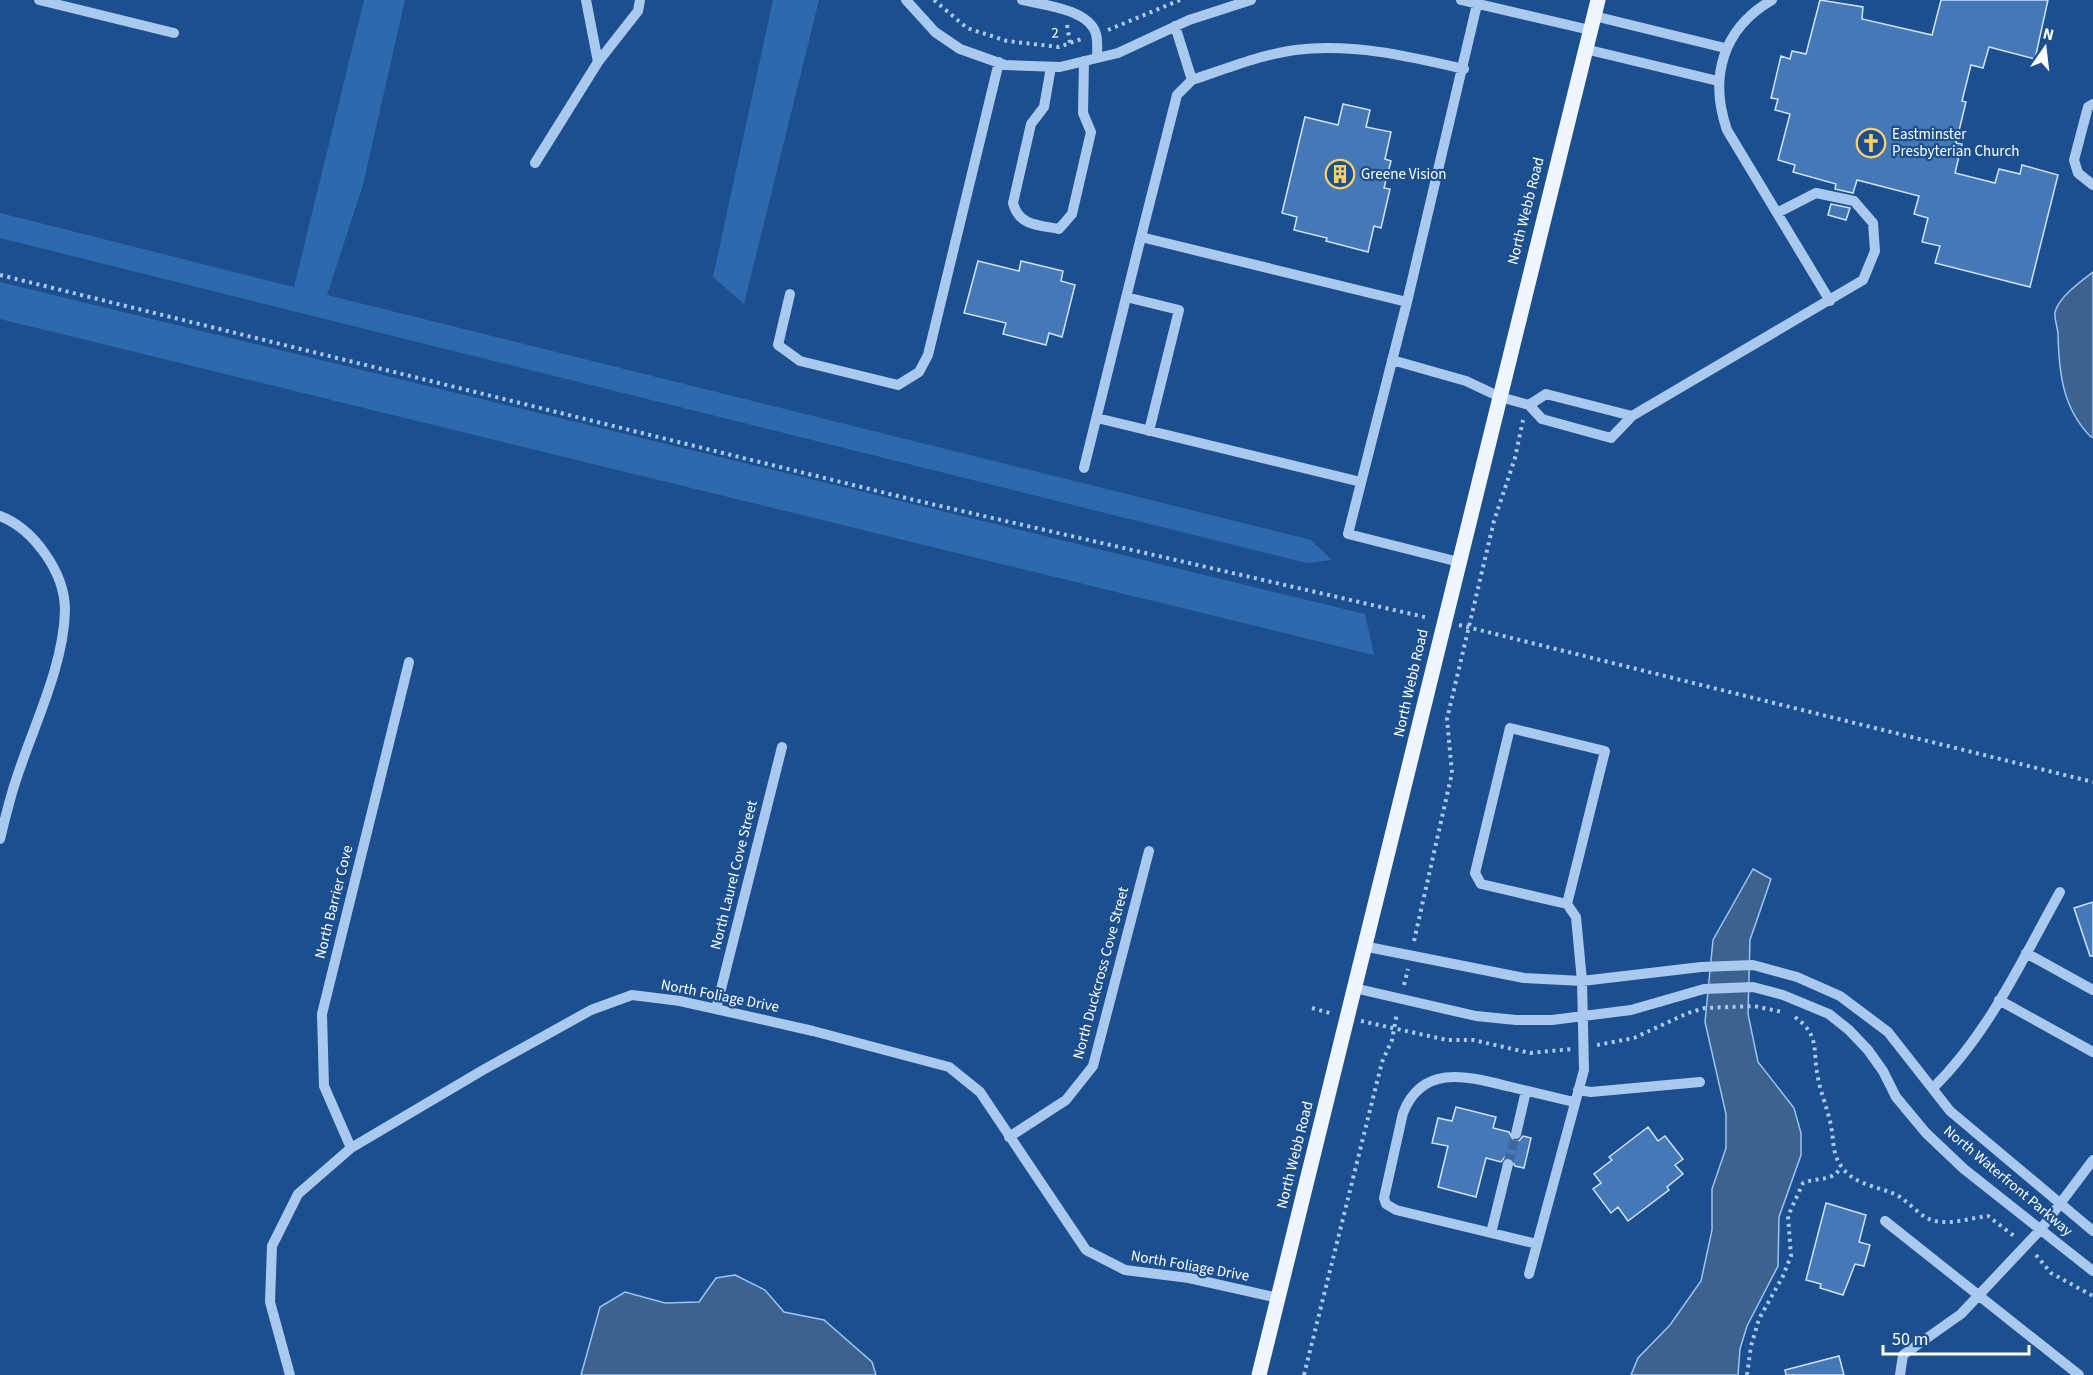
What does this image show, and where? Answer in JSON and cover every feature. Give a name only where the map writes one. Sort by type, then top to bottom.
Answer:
[{"type":"main road","name":"North Webb Road","points":[[1259,1375],[1598,0]]},
{"type":"street","points":[[39,0],[174,33]]},
{"type":"street","points":[[586,0],[598,62]]},
{"type":"street","points":[[535,163],[598,62],[638,11],[640,0]]},
{"type":"street","points":[[906,0],[935,32],[960,49],[999,62],[1051,67],[1118,53],[1175,26],[1251,0]]},
{"type":"street","points":[[1022,0],[1082,17],[1089,22],[1096,34],[1097,58]]},
{"type":"street","points":[[1461,0],[1725,48]]},
{"type":"street","points":[[1772,0],[1758,8],[1725,48],[1718,81],[1721,111],[1727,130],[1830,301]]},
{"type":"street","points":[[1459,562],[1348,534],[1464,69],[1478,2]]},
{"type":"street","points":[[1175,26],[1192,80]]},
{"type":"street","points":[[1084,468],[1177,95],[1192,80],[1255,59],[1294,50],[1350,48],[1391,52],[1464,69]]},
{"type":"street","points":[[1585,49],[1718,81]]},
{"type":"street","points":[[1051,67],[1044,107],[1031,124],[1013,203],[1015,213],[1024,222],[1059,229],[1072,214],[1091,132],[1083,113],[1084,61]]},
{"type":"street","points":[[790,294],[778,345],[800,361],[898,385],[919,372],[928,355],[999,62]]},
{"type":"street","points":[[2093,104],[2088,107],[2074,160],[2078,173],[2093,185]]},
{"type":"street","points":[[1392,360],[1466,381],[1500,397],[1527,404],[1542,419],[1611,438],[1632,416],[1863,280],[1875,251],[1873,223],[1854,201],[1816,193],[1777,213]]},
{"type":"street","points":[[1141,237],[1407,302]]},
{"type":"street","points":[[1126,297],[1179,310],[1149,431]]},
{"type":"street","points":[[1527,404],[1546,394],[1632,416]]},
{"type":"street","points":[[1096,418],[1361,482]]},
{"type":"street","points":[[0,516],[32,537],[59,581],[65,609],[55,667],[16,779],[0,839]]},
{"type":"street","name":"North Barrier Cove","points":[[351,1148],[324,1086],[322,1014],[409,662]]},
{"type":"street","points":[[1529,1274],[1584,1070],[1582,981],[1576,917],[1567,904],[1481,884],[1475,873],[1510,728],[1605,751],[1567,904]]},
{"type":"street","name":"North Laurel Cove Street","points":[[716,1009],[782,747]]},
{"type":"street","name":"North Duckcross Cove Street","points":[[1009,1137],[1066,1100],[1093,1066],[1149,851]]},
{"type":"street","points":[[1933,1088],[1960,1062],[2000,999],[2060,892]]},
{"type":"street","name":"North Waterfront Parkway","points":[[1363,946],[1524,978],[1582,981],[1701,967],[1753,966],[1797,977],[1840,996],[1888,1032],[1950,1111],[2093,1231]]},
{"type":"street","points":[[2026,953],[2093,990]]},
{"type":"street","name":"North Waterfront Parkway","points":[[1354,988],[1476,1016],[1516,1020],[1552,1020],[1631,1010],[1704,989],[1753,987],[1783,994],[1829,1014],[1849,1030],[1868,1050],[1883,1071],[1896,1097],[1926,1132],[1964,1169],[2093,1271]]},
{"type":"street","name":"North Foliage Drive","points":[[290,1375],[270,1302],[272,1246],[298,1194],[351,1148],[483,1070],[591,1010],[632,995],[716,1009],[813,1030],[949,1066],[980,1092],[1086,1250],[1125,1270],[1189,1278],[1278,1298]]},
{"type":"street","points":[[2000,999],[2093,1052]]},
{"type":"street","points":[[1537,1244],[1396,1210],[1386,1204],[1384,1198],[1403,1113],[1408,1100],[1422,1087],[1454,1075],[1574,1102]]},
{"type":"street","points":[[1578,1089],[1591,1092],[1700,1082]]},
{"type":"street","points":[[1516,1134],[1526,1091]]},
{"type":"street","points":[[1900,1375],[1903,1355],[1938,1333],[1979,1295],[2041,1229],[2093,1160]]},
{"type":"street","points":[[1491,1233],[1508,1164]]},
{"type":"street","points":[[1886,1221],[2079,1375]]},
{"type":"path","name":"2","points":[[934,0],[967,28],[1007,41],[1059,47],[1180,0]]},
{"type":"path","points":[[0,275],[914,500],[1414,615]]},
{"type":"path","points":[[1304,1375],[1382,1062],[1392,1040],[1452,773],[1447,719],[1494,521],[1515,458],[1527,404]]},
{"type":"path","points":[[1468,627],[2093,782]]},
{"type":"path","points":[[1705,1008],[1754,1006],[1791,1014],[1804,1023],[1813,1037],[1817,1052],[1817,1076],[1831,1128],[1832,1147],[1841,1167],[1860,1182],[1894,1193],[1926,1218],[1952,1221],[1988,1216],[1999,1222],[2051,1273],[2093,1296]]},
{"type":"path","points":[[1747,1375],[1751,1346],[1759,1318],[1784,1276],[1791,1256],[1788,1216],[1795,1200],[1803,1183],[1816,1178],[1827,1179],[1837,1175],[1841,1167]]},
{"type":"shaded area","points":[[364,0],[405,0],[363,185],[327,295],[1311,540],[1332,560],[1306,563],[0,238],[0,213],[294,287]]},
{"type":"shaded area","points":[[773,0],[819,0],[744,304],[713,277]]},
{"type":"shaded area","points":[[2093,272],[2093,437],[2091,437],[2074,415],[2064,390],[2055,312],[2066,295]]},
{"type":"shaded area","points":[[0,282],[1365,614],[1374,655],[0,319]]},
{"type":"shaded area","points":[[1753,869],[1771,879],[1750,940],[1748,1014],[1758,1062],[1794,1108],[1801,1133],[1801,1155],[1779,1217],[1778,1266],[1747,1326],[1740,1349],[1738,1375],[1631,1375],[1638,1358],[1670,1325],[1701,1281],[1712,1230],[1712,1189],[1726,1148],[1726,1114],[1705,1022],[1713,940]]},
{"type":"shaded area","points":[[735,1275],[765,1290],[784,1312],[824,1320],[872,1362],[876,1375],[581,1375],[600,1307],[625,1292],[665,1303],[699,1302],[716,1278]]},
{"type":"building","name":"Eastminster Presbyterian Church","points":[[1820,0],[1863,7],[1862,19],[1932,35],[1941,0],[2048,0],[2035,59],[1989,47],[1983,68],[1971,65],[1962,101],[1966,102],[1956,143],[1962,144],[1955,173],[1995,183],[1999,169],[2020,174],[2022,165],[2058,175],[2030,287],[1935,263],[1940,246],[1922,242],[1928,218],[1914,214],[1919,196],[1857,180],[1853,193],[1835,189],[1836,184],[1793,172],[1795,165],[1778,160],[1790,114],[1775,110],[1778,99],[1771,98],[1781,56],[1790,59],[1792,51],[1806,54]]},
{"type":"building","name":"Greene Vision","points":[[1343,104],[1370,110],[1366,127],[1391,132],[1385,159],[1391,161],[1384,188],[1390,189],[1381,228],[1374,226],[1368,252],[1294,230],[1297,217],[1282,213],[1305,117],[1338,125]]},
{"type":"building","points":[[1831,204],[1850,208],[1846,220],[1828,215]]},
{"type":"building","points":[[978,261],[1019,271],[1021,261],[1063,271],[1061,281],[1075,285],[1062,337],[1049,333],[1046,345],[1003,334],[1006,323],[964,313]]},
{"type":"building","points":[[2093,902],[2093,956],[2090,956],[2074,908]]},
{"type":"building","points":[[1456,1107],[1496,1117],[1493,1128],[1509,1132],[1514,1141],[1519,1141],[1523,1136],[1531,1138],[1524,1168],[1515,1166],[1510,1157],[1505,1157],[1501,1162],[1486,1158],[1476,1197],[1438,1187],[1448,1146],[1432,1143],[1438,1118],[1452,1121]]},
{"type":"building","points":[[1648,1127],[1658,1141],[1665,1136],[1683,1159],[1675,1165],[1683,1174],[1667,1187],[1669,1190],[1628,1221],[1618,1207],[1611,1213],[1593,1189],[1601,1183],[1594,1174],[1612,1160],[1609,1157]]},
{"type":"building","points":[[1826,1203],[1866,1215],[1859,1242],[1870,1245],[1864,1266],[1855,1264],[1843,1295],[1820,1288],[1821,1284],[1806,1280]]},
{"type":"building","points":[[1839,1356],[1844,1375],[1786,1375],[1785,1370]]},
{"type":"tunnel","points":[[1508,1164],[1516,1134]]},
{"type":"place","name":"Eastminster Presbyterian Church","points":[[1871,143]]},
{"type":"place","name":"Greene Vision","points":[[1340,174]]}]
